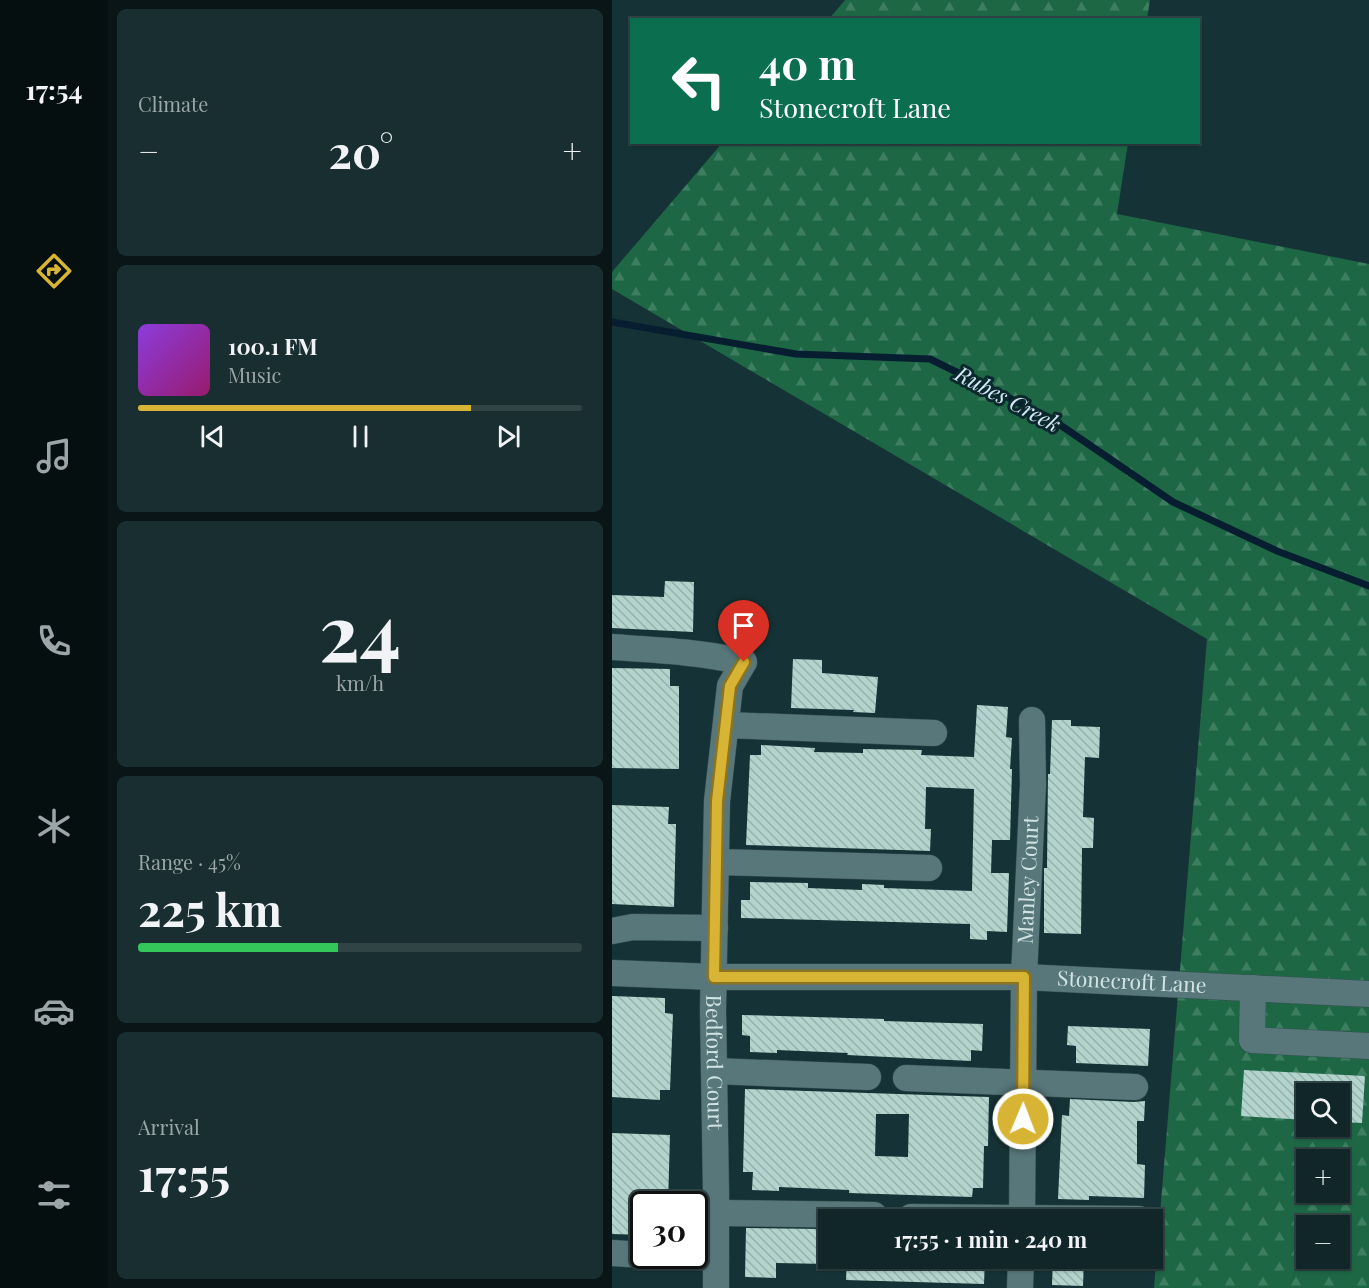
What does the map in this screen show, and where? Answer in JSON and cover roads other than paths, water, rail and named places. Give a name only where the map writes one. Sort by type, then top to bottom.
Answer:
[{"type":"street","name":"Bedford Court","points":[[612,647],[681,651],[744,662],[730,686],[717,801],[714,977],[716,1288]]},
{"type":"street","name":"Manley Court","points":[[1022,1209],[1024,977],[1033,784],[1032,720]]},
{"type":"street","points":[[726,725],[934,733]]},
{"type":"street","points":[[716,862],[929,868]]},
{"type":"street","points":[[612,931],[633,927],[715,928]]},
{"type":"street","name":"Stonecroft Lane","points":[[612,973],[714,977],[1024,977],[1369,994]]},
{"type":"street","points":[[1253,988],[1252,1040],[1369,1046]]},
{"type":"street","points":[[714,1071],[868,1077]]},
{"type":"street","points":[[906,1078],[1135,1087]]},
{"type":"street","points":[[716,1213],[818,1214]]},
{"type":"street","points":[[612,1253],[630,1254]]},
{"type":"street","points":[[708,1258],[716,1258]]},
{"type":"street","points":[[1020,1288],[1021,1269]]},
{"type":"waterway","name":"Rubes Creek","points":[[612,322],[796,354],[930,359],[1050,418],[1173,502],[1277,551],[1369,586]]}]
